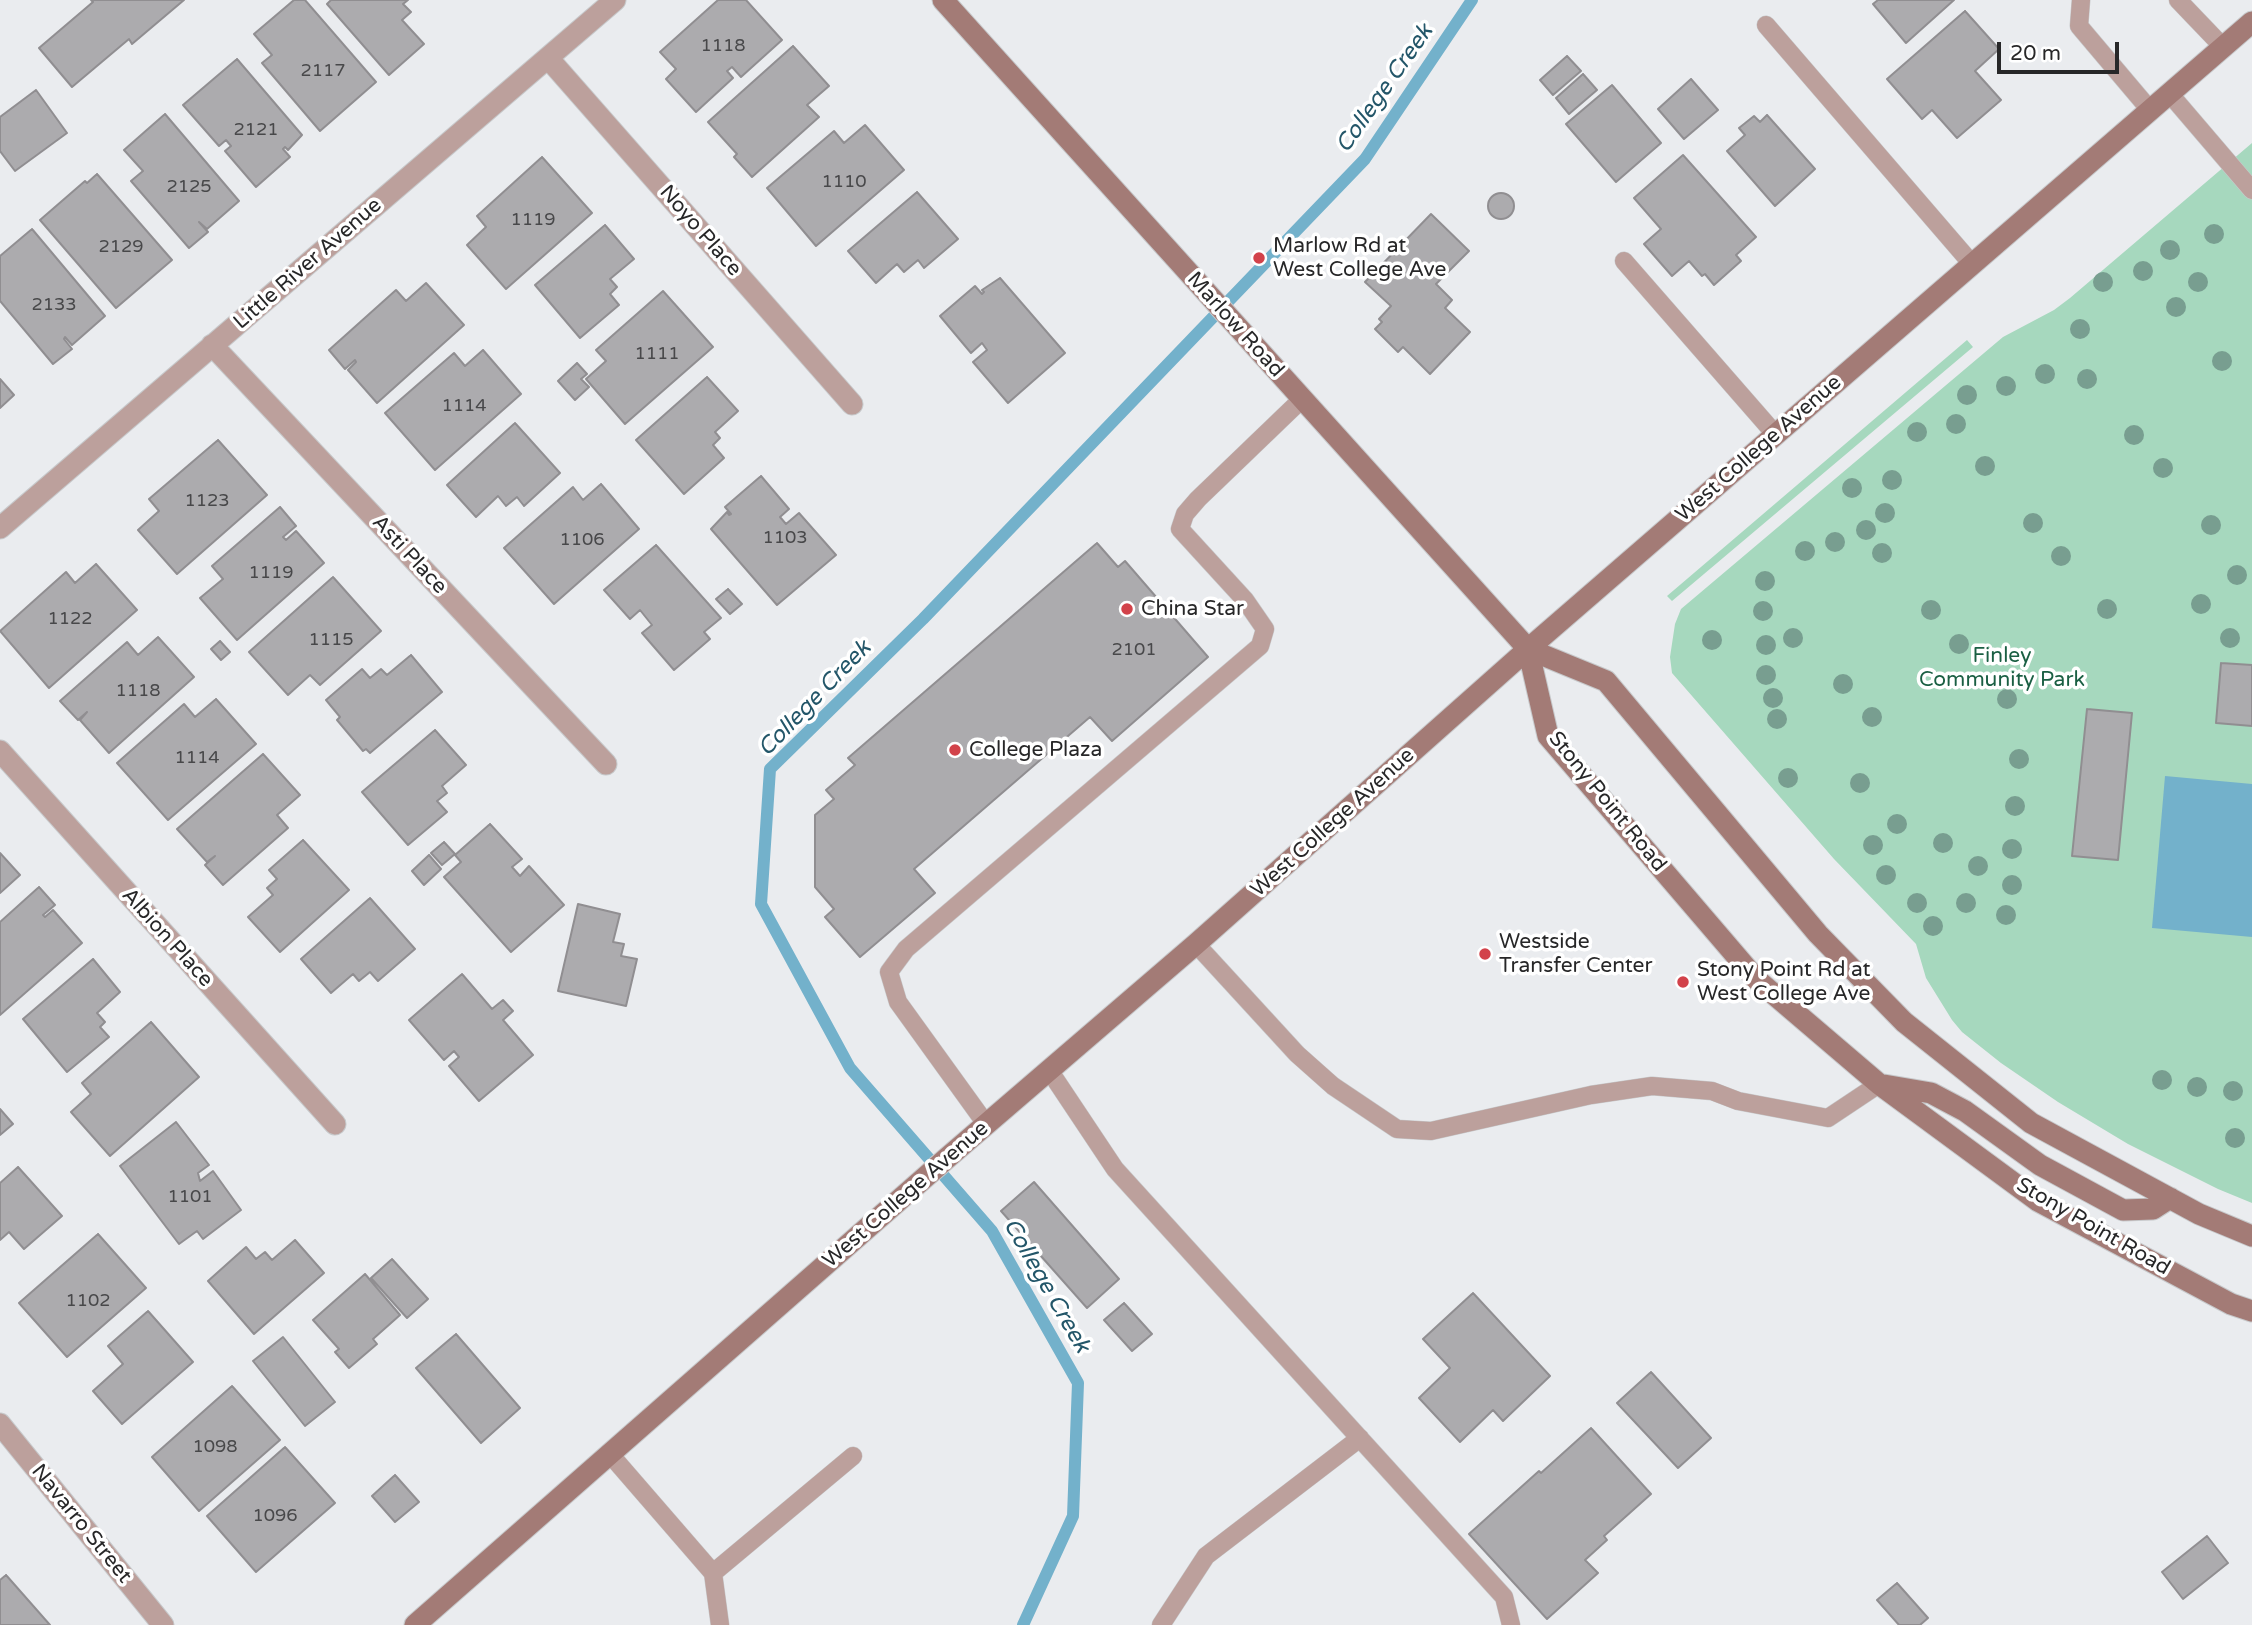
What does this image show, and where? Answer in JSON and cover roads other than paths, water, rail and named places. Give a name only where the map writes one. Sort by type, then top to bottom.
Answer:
[{"type":"main road","name":"Marlow Road","points":[[943,0],[1528,649]]},
{"type":"main road","name":"West College Avenue","points":[[415,1625],[947,1158],[1196,944],[1528,649],[2252,22]]},
{"type":"main road","name":"Stony Point Road","points":[[1528,649],[1548,736],[1756,979],[1879,1084],[2038,1201],[2231,1304],[2252,1311]]},
{"type":"main road","points":[[1528,649],[1606,681],[1818,934],[1904,1022],[2031,1123],[2199,1214],[2252,1236]]},
{"type":"main road","points":[[1879,1084],[1931,1093],[1965,1111],[2040,1165],[2123,1210],[2153,1209],[2170,1198]]},
{"type":"street","name":"Little River Avenue","points":[[0,528],[615,0]]},
{"type":"street","name":"Noyo Place","points":[[548,58],[852,404]]},
{"type":"street","name":"Asti Place","points":[[212,345],[606,764]]},
{"type":"street","name":"Albion Place","points":[[0,751],[335,1124]]},
{"type":"street","name":"Navarro Street","points":[[0,1424],[163,1625]]},
{"type":"lane","points":[[2081,0],[2080,26],[2150,110]]},
{"type":"lane","points":[[2178,0],[2223,47]]},
{"type":"lane","points":[[1766,26],[1972,264]]},
{"type":"lane","points":[[2169,93],[2252,190]]},
{"type":"lane","points":[[1624,261],[1775,434]]},
{"type":"lane","points":[[986,1124],[898,1002],[889,972],[906,949],[1260,646],[1265,629],[1245,600],[1180,528],[1185,514],[1198,499],[1301,399]]},
{"type":"lane","points":[[1196,944],[1297,1054],[1333,1086],[1398,1129],[1431,1131],[1591,1095],[1652,1086],[1712,1091],[1738,1101],[1828,1118],[1879,1084]]},
{"type":"lane","points":[[1049,1070],[1115,1169],[1504,1597],[1511,1625]]},
{"type":"lane","points":[[1161,1625],[1206,1556],[1360,1438]]},
{"type":"lane","points":[[609,1453],[713,1573],[720,1625]]},
{"type":"lane","points":[[713,1573],[853,1455]]},
{"type":"water","points":[[2165,776],[2252,784],[2252,937],[2152,928]]},
{"type":"waterway","name":"College Creek","points":[[1023,1625],[1073,1516],[1078,1383],[992,1231],[850,1068],[761,904],[770,769],[923,619],[1365,159],[1472,0]]},
{"type":"place","name":"Marlow Rd at West College Ave","points":[[1259,258]]},
{"type":"place","name":"China Star","points":[[1127,609]]},
{"type":"place","name":"College Plaza","points":[[955,750]]},
{"type":"place","name":"Westside Transfer Center","points":[[1485,954]]},
{"type":"place","name":"Stony Point Rd at West College Ave","points":[[1683,982]]},
{"type":"park label","name":"Finley Community Park","points":[[2002,668]]}]
